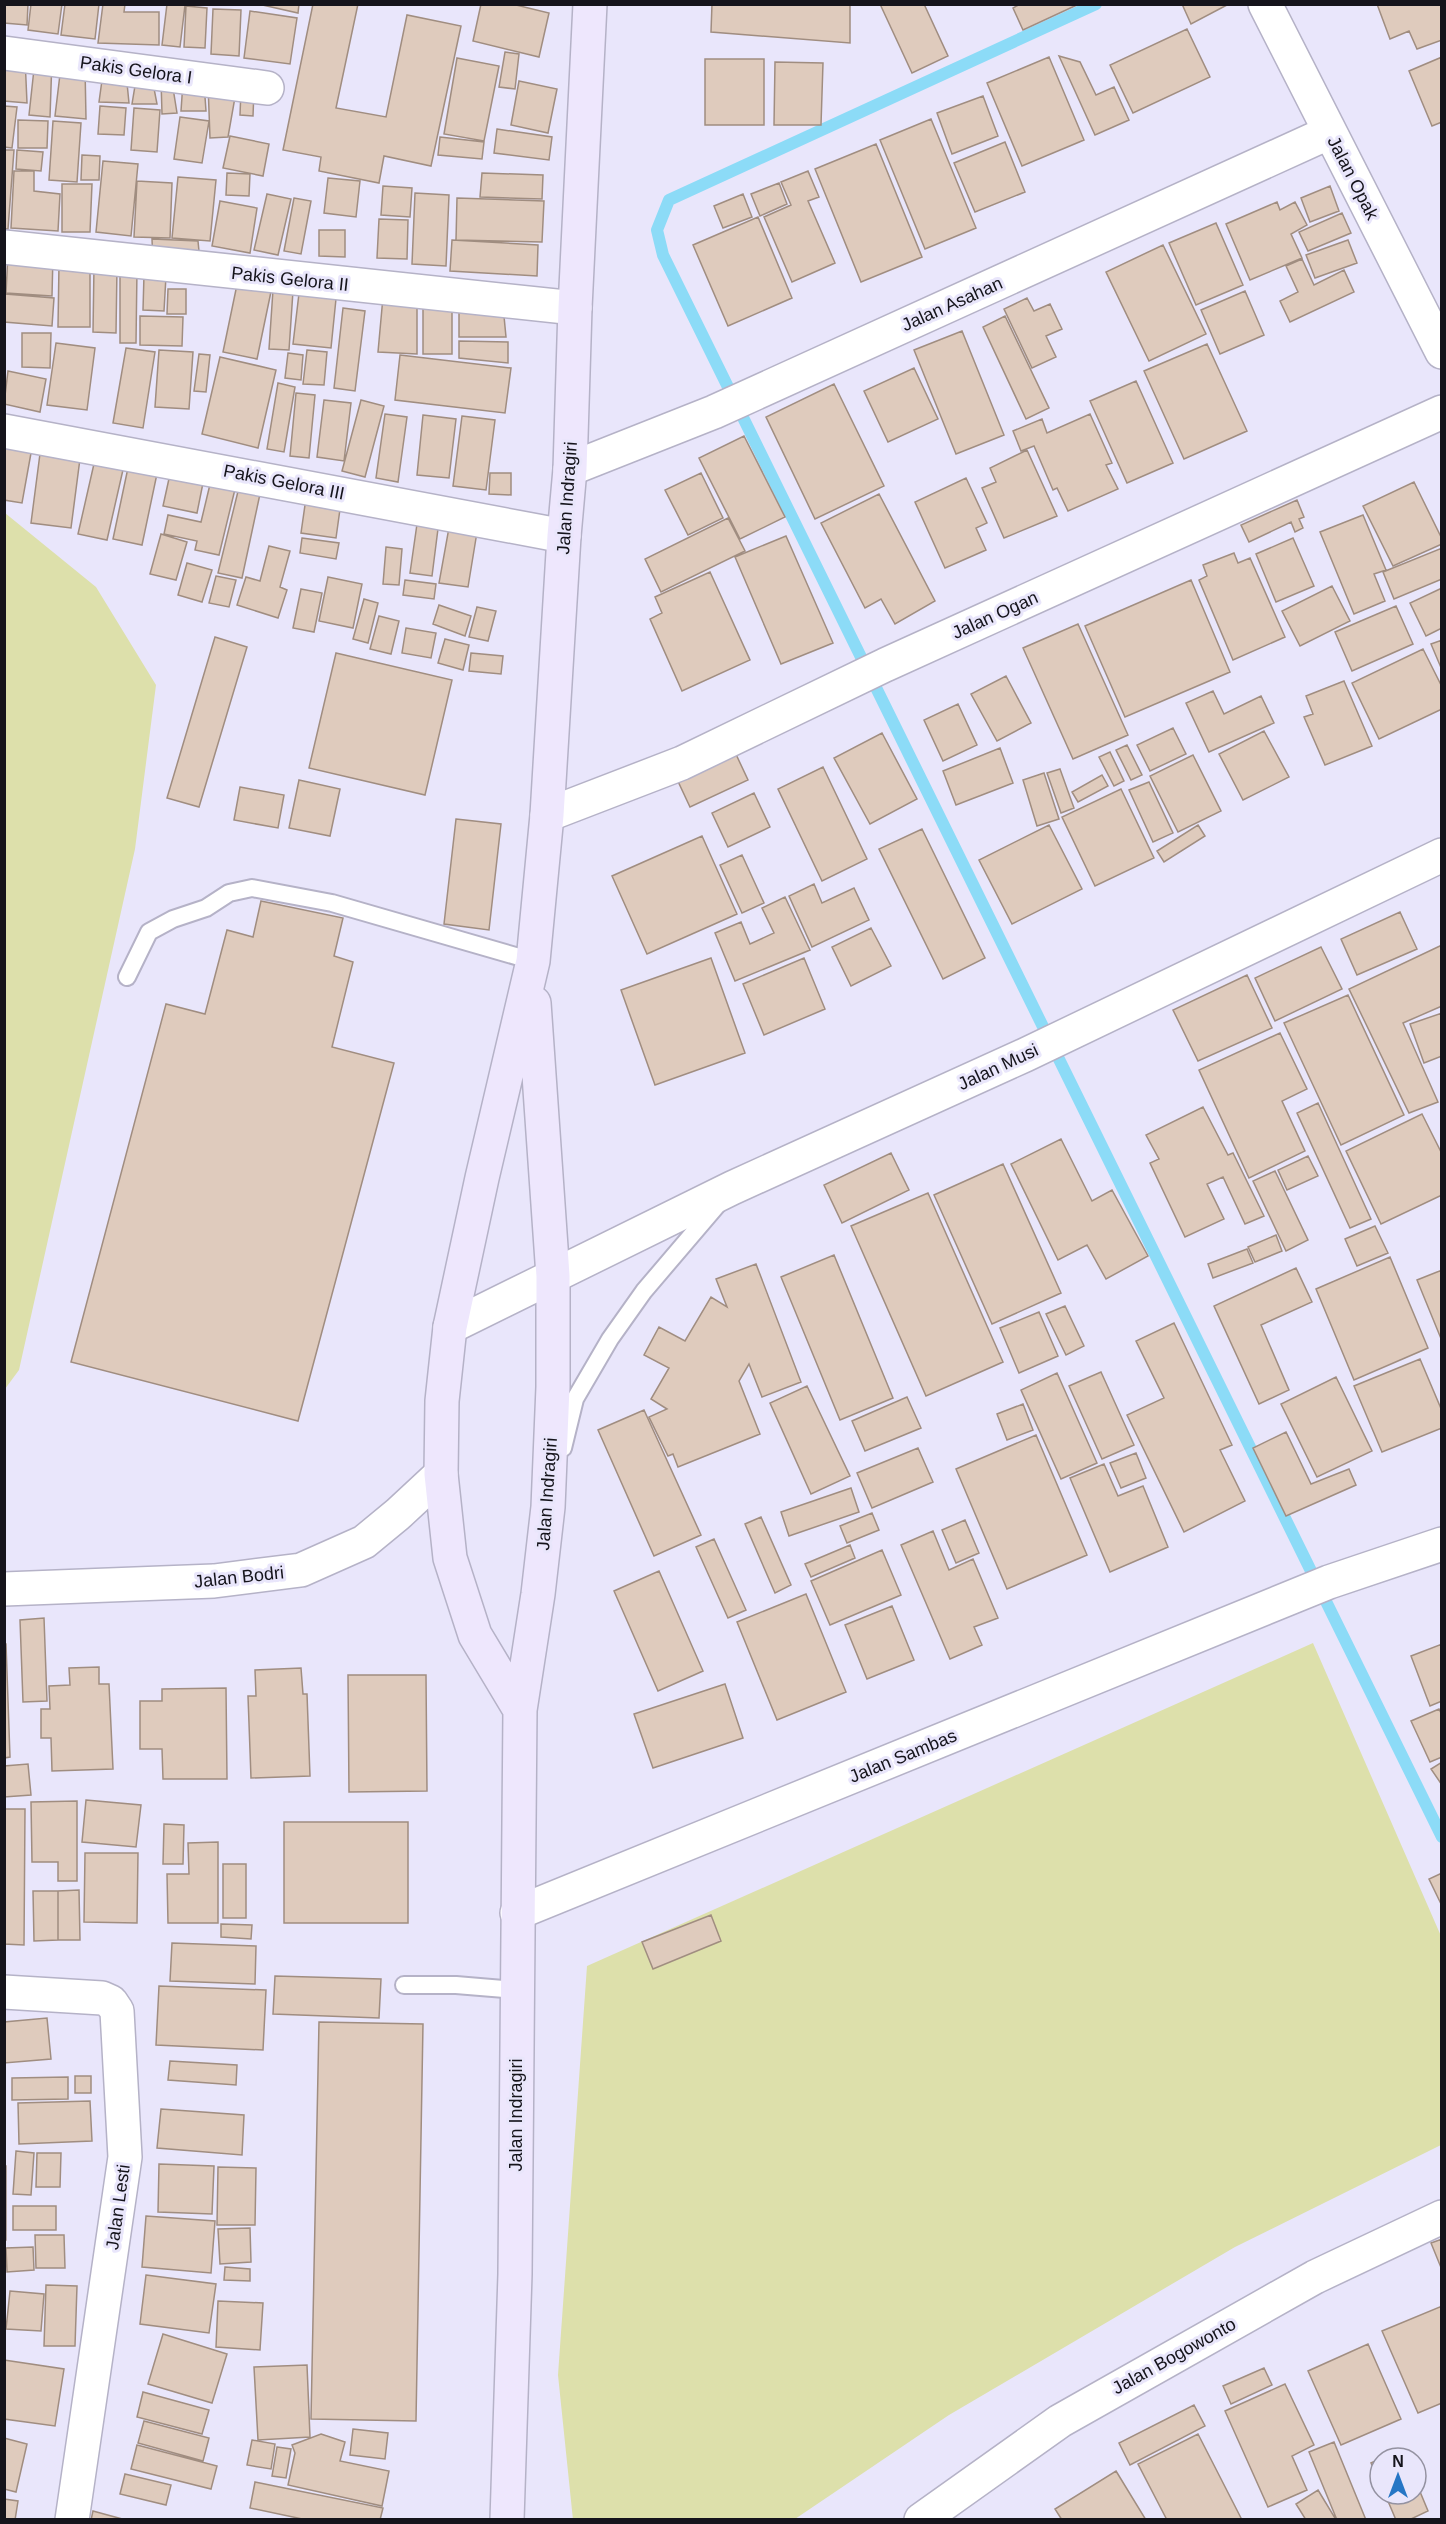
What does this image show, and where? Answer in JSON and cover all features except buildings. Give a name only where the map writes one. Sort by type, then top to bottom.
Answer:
[{"type":"street","name":"Jalan Opak","points":[[1268,10],[1442,352]]},
{"type":"street","name":"Jalan Indragiri","points":[[520,1710],[475,1635],[450,1558],[441,1474],[442,1401],[450,1327],[482,1178],[532,967],[547,815],[570,469],[585,11]]},
{"type":"street","name":"Pakis Gelora I","points":[[4,53],[267,88]]},
{"type":"street","name":"Jalan Asahan","points":[[570,469],[714,412],[1330,132]]},
{"type":"street","name":"Pakis Gelora II","points":[[4,247],[575,308]]},
{"type":"street","name":"Jalan Ogan","points":[[547,815],[682,763],[885,665],[1442,412]]},
{"type":"street","name":"Pakis Gelora III","points":[[4,431],[564,536]]},
{"type":"street","name":"Jalan Musi","points":[[553,1275],[732,1188],[1024,1055],[1442,855]]},
{"type":"street","name":"Jalan Indragiri","points":[[507,2520],[515,2274],[520,1710],[538,1594],[548,1507],[553,1387],[553,1275],[532,967]]},
{"type":"street","points":[[450,1327],[553,1275]]},
{"type":"street","name":"Jalan Bodri","points":[[4,1589],[214,1581],[301,1570],[364,1542],[399,1515],[441,1474]]},
{"type":"street","name":"Jalan Sambas","points":[[517,1913],[1329,1582],[1442,1544]]},
{"type":"street","name":"Jalan Lesti","points":[[4,1992],[102,1998],[111,2002],[117,2011],[125,2157],[72,2520]]},
{"type":"street","name":"Jalan Bogowonto","points":[[921,2520],[1060,2421],[1315,2277],[1442,2217]]},
{"type":"lane","points":[[127,977],[149,932],[173,919],[206,908],[229,893],[252,888],[332,903],[532,967]]},
{"type":"lane","points":[[548,1507],[575,1399],[610,1339],[644,1291],[732,1188]]},
{"type":"lane","points":[[404,1984],[456,1984],[516,1990]]},
{"type":"green space","points":[[5,513],[96,587],[156,685],[135,849],[19,1370],[5,1389]]},
{"type":"green space","points":[[1313,1643],[1441,1936],[1441,2145],[1235,2247],[949,2415],[795,2519],[573,2520],[558,2375],[587,1966]]},
{"type":"waterway","points":[[1096,4],[669,200],[657,230],[663,255],[1442,1837]]}]
